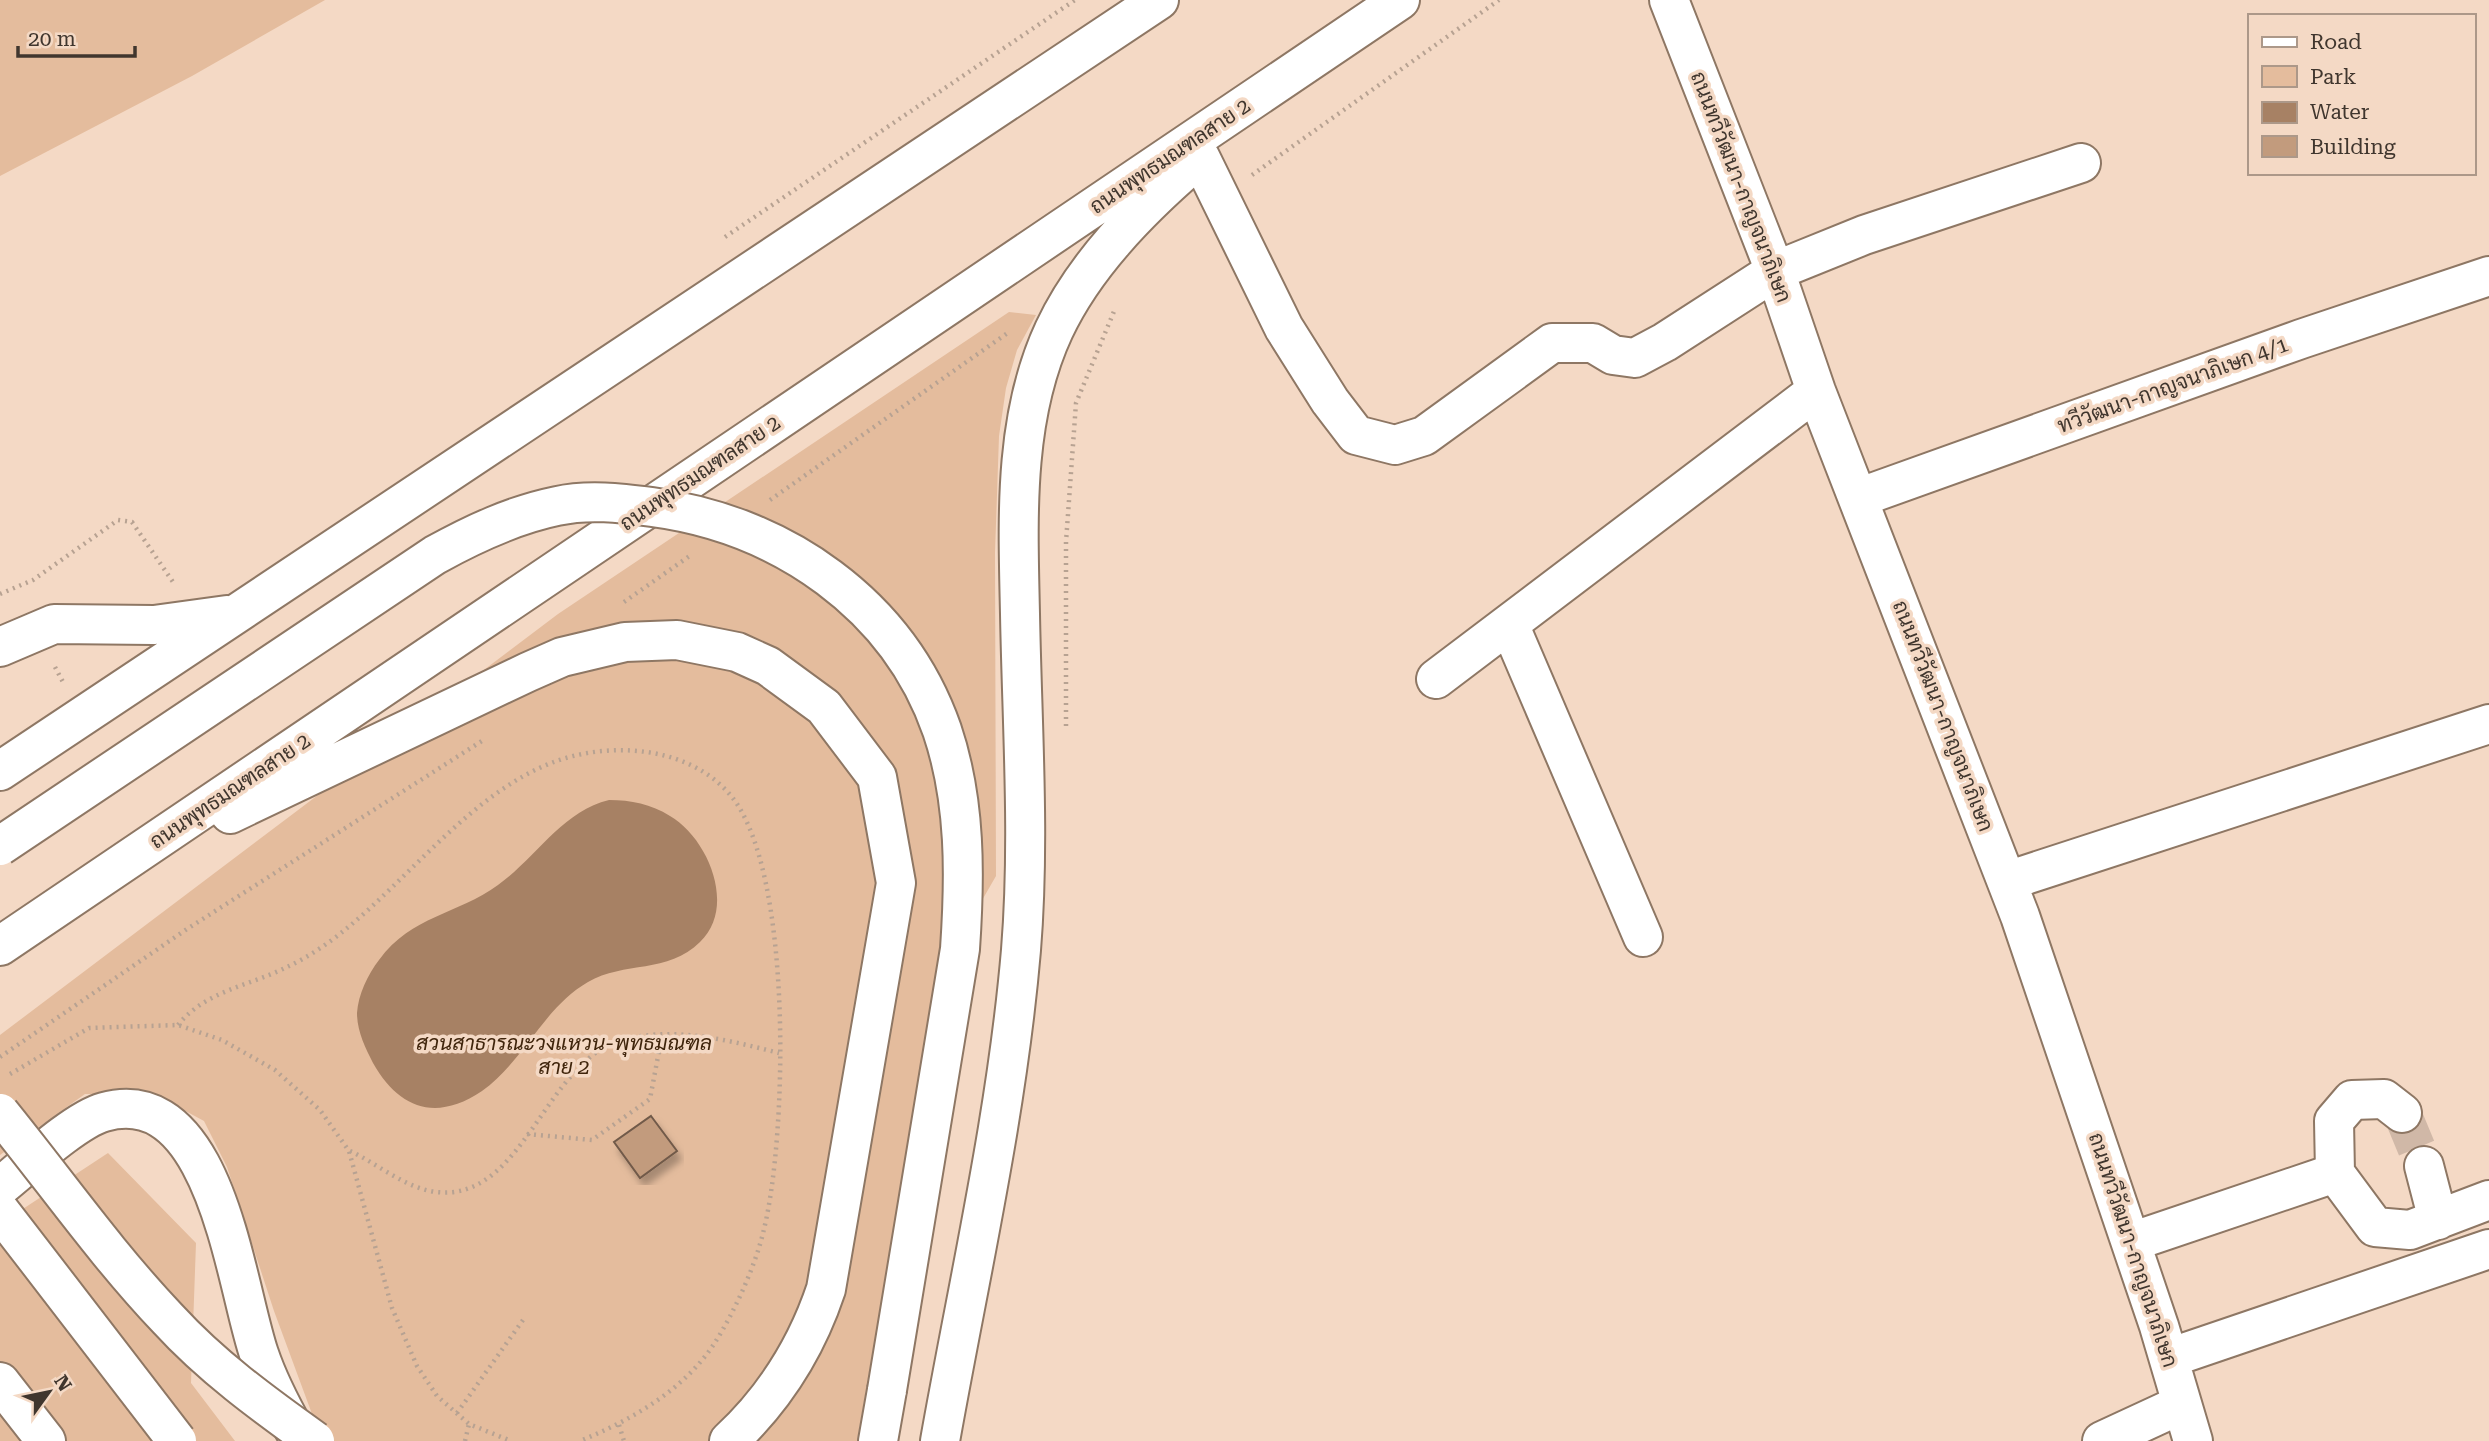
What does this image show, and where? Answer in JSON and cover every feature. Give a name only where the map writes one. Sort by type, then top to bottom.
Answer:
[{"type":"main road","points":[[0,771],[1159,0]]},
{"type":"main road","name":"ถนนพุทธมณฑลสาย 2","points":[[0,946],[1399,0]]},
{"type":"main road","name":"ถนนทวีวัฒนา-กาญจนาภิเษก","points":[[1669,0],[1775,271],[1816,391],[2007,881],[2131,1242],[2193,1441]]},
{"type":"main road","points":[[940,1441],[1006,1074],[1021,947],[1025,874],[1019,482],[1034,385],[1055,328],[1091,271],[1126,228],[1200,157],[1347,36]]},
{"type":"main road","points":[[1200,157],[1284,328],[1330,401],[1356,435],[1395,445],[1423,436],[1552,343],[1593,343],[1613,355],[1634,358],[1665,342],[1775,271],[1864,235],[2081,163]]},
{"type":"main road","name":"ทวีวัฒนา-กาญจนาภิเษก 4/1","points":[[1858,498],[2301,339],[2489,276]]},
{"type":"main road","points":[[1436,679],[1816,391]]},
{"type":"main road","points":[[0,846],[435,555],[477,532],[517,517],[558,505],[612,502],[678,510],[730,524],[778,545],[829,576],[871,612],[901,648],[924,690],[942,730],[956,783],[962,835],[964,889],[960,950],[878,1441]]},
{"type":"main road","points":[[0,647],[54,624],[154,625],[235,614]]},
{"type":"main road","points":[[0,666],[54,624]]},
{"type":"main road","points":[[1509,624],[1643,937]]},
{"type":"main road","points":[[112,870],[562,657],[625,642],[677,640],[737,652],[768,666],[824,707],[877,777],[897,883],[826,1289],[814,1324],[797,1359],[748,1423],[729,1441]]},
{"type":"main road","points":[[2007,881],[2489,724]]},
{"type":"main road","points":[[2402,1113],[2384,1099],[2352,1100],[2333,1121],[2335,1173],[2375,1227],[2410,1230],[2489,1200]]},
{"type":"main road","points":[[0,1186],[79,1126],[101,1113],[126,1108],[147,1112],[173,1125],[191,1146],[207,1178],[258,1354],[276,1398],[300,1441]]},
{"type":"main road","points":[[0,1113],[168,1320],[214,1364],[315,1441]]},
{"type":"main road","points":[[2424,1166],[2438,1220]]},
{"type":"main road","points":[[2131,1242],[2335,1173]]},
{"type":"main road","points":[[0,1211],[177,1441]]},
{"type":"main road","points":[[2169,1358],[2489,1249]]},
{"type":"main road","points":[[0,1382],[46,1441]]},
{"type":"main road","points":[[2102,1441],[2182,1404]]},
{"type":"path","points":[[718,242],[1075,0]]},
{"type":"path","points":[[1220,198],[1499,0]]},
{"type":"path","points":[[1103,337],[1116,305]]},
{"type":"path","points":[[769,500],[1018,326]]},
{"type":"path","points":[[0,594],[33,580],[118,520],[132,522],[175,585]]},
{"type":"path","points":[[622,603],[701,548]]},
{"type":"path","points":[[0,1057],[187,929],[494,733]]},
{"type":"path","points":[[178,1025],[193,1006],[289,967],[344,931],[495,794],[525,775],[554,762],[590,753],[626,751],[672,757],[703,769],[733,799],[750,832],[767,887],[781,1006],[777,1160],[764,1232],[730,1318],[691,1375],[619,1425],[580,1441]]},
{"type":"path","points":[[0,1080],[89,1028],[178,1025],[222,1040],[275,1070],[320,1110],[349,1151],[392,1308],[417,1366],[437,1396],[469,1424],[511,1441]]},
{"type":"path","points":[[349,1151],[381,1166],[413,1187],[438,1192],[461,1190],[484,1179],[500,1167],[576,1068],[597,1052],[621,1040],[684,1033],[780,1053]]},
{"type":"path","points":[[527,1134],[592,1140],[650,1099],[662,1035]]},
{"type":"path","points":[[457,1413],[523,1320]]},
{"type":"path","points":[[465,1441],[469,1424]]},
{"type":"path","points":[[619,1425],[624,1441]]},
{"type":"green space","points":[[0,0],[325,0],[192,76],[0,176]]},
{"type":"green space","name":"สวนสาธารณะวงแหวน-พุทธมณฑล สาย 2","points":[[1009,312],[1036,315],[1017,350],[1006,388],[999,436],[995,553],[996,876],[939,975],[857,1441],[322,1441],[274,1311],[227,1167],[204,1121],[154,1094],[85,1094],[0,1155],[0,1035],[558,614]]},
{"type":"green space","points":[[108,1153],[196,1243],[191,1383],[235,1441],[0,1441],[0,1224]]},
{"type":"water","points":[[609,800],[656,808],[684,826],[696,840],[706,856],[717,893],[716,911],[711,927],[700,942],[674,959],[616,971],[588,982],[572,993],[497,1079],[465,1101],[434,1108],[407,1100],[383,1079],[364,1045],[358,1026],[359,999],[375,966],[392,945],[420,924],[467,903],[498,885],[577,814]]},
{"type":"building","points":[[651,1116],[677,1151],[640,1178],[614,1142]]},
{"type":"tunnel","points":[[2402,1113],[2424,1166]]}]
